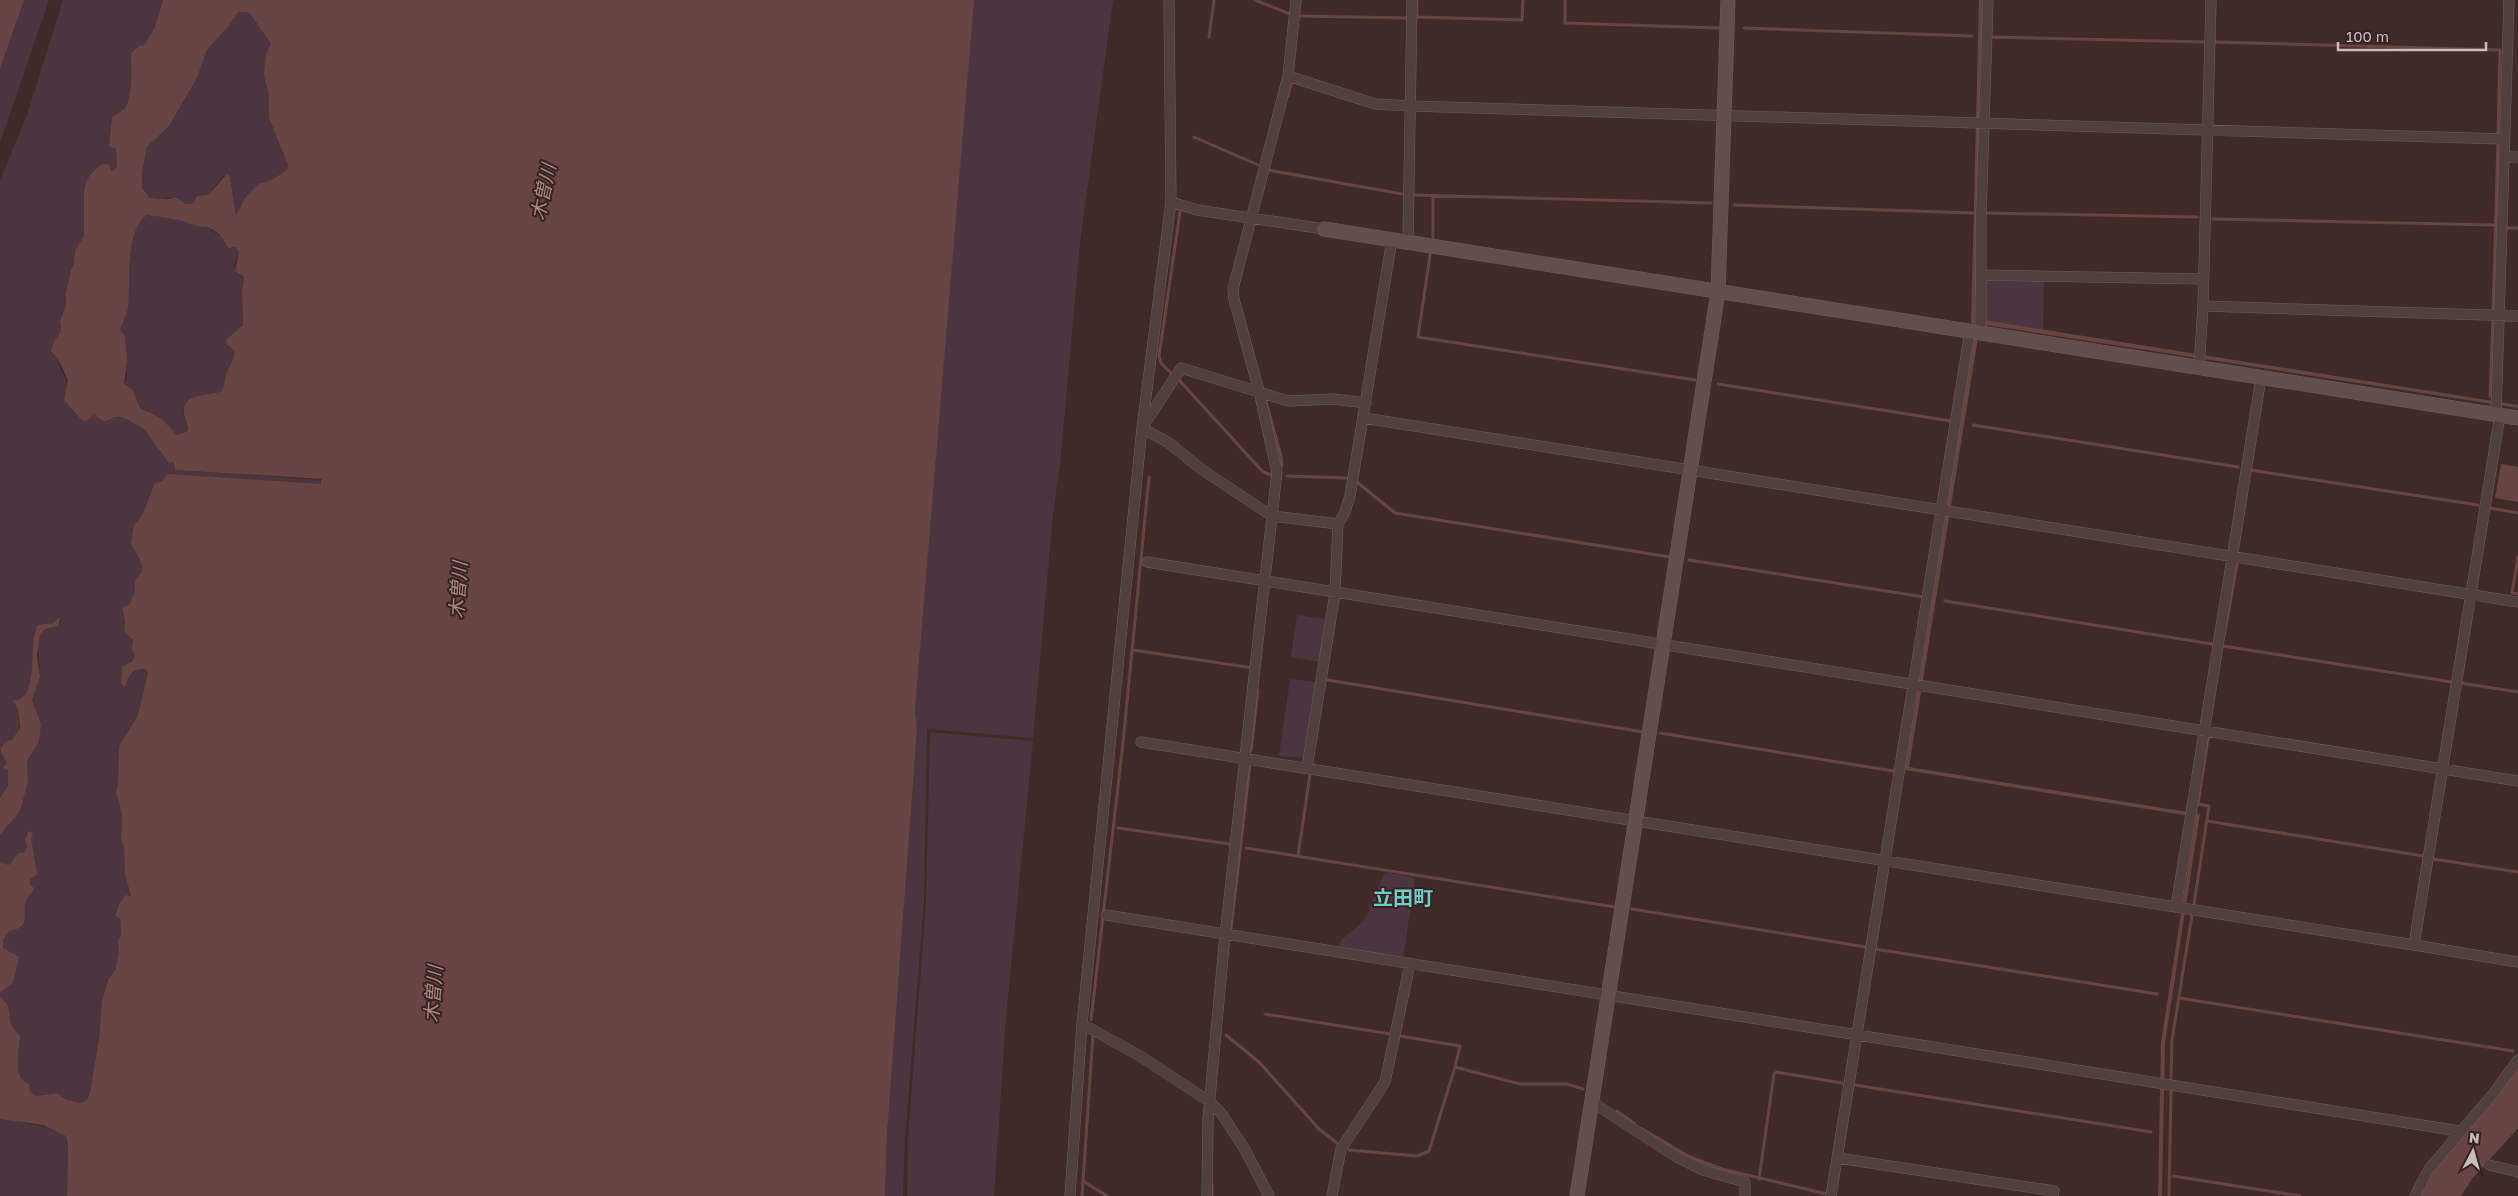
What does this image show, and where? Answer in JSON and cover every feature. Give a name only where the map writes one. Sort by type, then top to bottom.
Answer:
[{"type":"street","points":[[1070,1196],[1082,1024],[1142,428],[1171,202],[1169,0]]},
{"type":"street","points":[[1207,1196],[1210,1102],[1225,935],[1266,582],[1276,472],[1259,391],[1234,299],[1236,274],[1291,77],[1296,0]]},
{"type":"street","points":[[1408,242],[1412,0]]},
{"type":"street","points":[[1577,1196],[1665,644],[1718,292],[1728,0]]},
{"type":"street","points":[[1831,1196],[1856,1034],[1917,686],[1975,332],[1981,275],[1981,124],[1988,0]]},
{"type":"street","points":[[2200,360],[2211,0]]},
{"type":"street","points":[[2414,945],[2470,595],[2497,408],[2509,0]]},
{"type":"street","points":[[1291,77],[1375,104],[1410,106],[2504,138]]},
{"type":"street","points":[[2504,157],[2518,157]]},
{"type":"street","points":[[1171,202],[1197,210],[1324,228],[1975,332],[2200,360],[2261,378],[2497,408],[2518,418]]},
{"type":"street","points":[[1308,768],[1335,593],[1338,524],[1345,512],[1350,496],[1392,239]]},
{"type":"street","points":[[1981,275],[2202,279]]},
{"type":"street","points":[[2203,306],[2518,316]]},
{"type":"street","points":[[1142,428],[1182,368],[1288,401],[1333,399],[1366,403]]},
{"type":"street","points":[[2180,908],[2190,815],[2261,378]]},
{"type":"street","points":[[1364,418],[2518,602]]},
{"type":"street","points":[[1142,428],[1169,443],[1201,469],[1272,516],[1338,524]]},
{"type":"street","points":[[1147,562],[2518,782]]},
{"type":"street","points":[[1141,742],[2518,962]]},
{"type":"street","points":[[1106,915],[1608,997],[1856,1034],[2459,1131]]},
{"type":"street","points":[[1332,1196],[1341,1149],[1385,1082],[1410,964]]},
{"type":"street","points":[[1082,1024],[1140,1056],[1210,1102],[1221,1113],[1244,1148],[1269,1196]]},
{"type":"street","points":[[2415,1196],[2429,1169],[2459,1131],[2493,1094],[2518,1060]]},
{"type":"street","points":[[1592,1102],[1675,1156],[1703,1170],[1745,1182],[1745,1196]]},
{"type":"street","points":[[1838,1158],[2054,1191],[2053,1196]]},
{"type":"street","points":[[2489,1165],[2518,1172]]},
{"type":"shaded area","points":[[24,0],[49,0],[0,143],[0,69]]},
{"type":"shaded area","points":[[63,0],[163,0],[154,29],[144,45],[139,46],[131,53],[131,82],[127,104],[124,109],[112,117],[109,147],[116,149],[117,166],[112,171],[108,164],[102,164],[89,176],[84,192],[84,235],[78,245],[71,270],[66,292],[66,306],[60,321],[61,334],[54,341],[59,365],[68,384],[64,397],[86,421],[94,415],[104,422],[115,417],[122,417],[143,428],[162,454],[174,462],[175,470],[321,480],[321,484],[162,482],[151,491],[140,520],[137,522],[135,552],[142,565],[142,571],[134,582],[135,591],[129,605],[125,606],[124,631],[133,640],[135,656],[122,670],[121,678],[128,678],[138,668],[146,669],[148,672],[138,715],[119,746],[116,793],[122,814],[121,838],[124,847],[125,875],[131,896],[126,895],[120,902],[115,916],[120,917],[119,953],[115,970],[108,980],[102,1000],[99,1039],[90,1092],[87,1100],[81,1103],[67,1100],[57,1093],[37,1096],[30,1092],[29,1085],[23,1081],[18,1069],[20,1036],[11,1024],[8,1005],[0,996],[0,835],[17,815],[27,761],[38,744],[41,724],[32,700],[40,677],[38,643],[40,634],[45,629],[58,625],[61,617],[53,623],[37,625],[34,636],[30,684],[27,692],[21,698],[14,700],[18,709],[19,732],[9,742],[2,745],[0,749],[0,180],[27,115]]},
{"type":"shaded area","points":[[973,0],[1113,0],[1080,243],[1033,738],[927,729],[924,901],[905,1138],[903,1196],[885,1196],[887,1135],[917,730],[915,710]]},
{"type":"shaded area","points":[[238,12],[249,12],[271,44],[266,83],[269,96],[269,118],[288,165],[287,170],[270,181],[258,185],[244,199],[236,217],[230,177],[223,176],[208,195],[197,196],[193,204],[186,204],[175,197],[150,198],[142,188],[142,173],[147,147],[169,126],[197,78],[207,50],[229,26]]},
{"type":"shaded area","points":[[147,215],[183,220],[197,226],[207,227],[225,240],[227,246],[231,248],[236,247],[239,252],[234,266],[237,273],[244,277],[242,292],[243,325],[233,333],[226,343],[234,351],[234,354],[223,389],[222,391],[207,394],[183,413],[188,431],[177,435],[162,419],[140,408],[132,389],[124,384],[127,380],[125,335],[120,330],[128,308],[132,245],[140,223]]},
{"type":"shaded area","points":[[1984,279],[2044,281],[2043,330],[1984,320]]},
{"type":"shaded area","points":[[1297,615],[1327,619],[1320,662],[1291,657]]},
{"type":"shaded area","points":[[1290,679],[1316,682],[1304,758],[1279,756]]},
{"type":"shaded area","points":[[930,732],[1033,741],[1006,1017],[994,1196],[907,1196],[908,1138],[926,905]]},
{"type":"shaded area","points":[[0,750],[5,756],[7,763],[5,766],[9,778],[7,787],[0,798]]},
{"type":"shaded area","points":[[1385,872],[1415,878],[1403,959],[1338,949],[1340,941],[1364,921]]},
{"type":"shaded area","points":[[0,1115],[8,1119],[50,1129],[66,1136],[68,1145],[67,1196],[0,1196]]},
{"type":"water","points":[[0,0],[24,0],[0,69]]},
{"type":"water","name":"木曽川","points":[[163,0],[974,0],[915,710],[917,730],[887,1135],[885,1196],[67,1196],[68,1145],[66,1136],[43,1125],[0,1119],[0,996],[8,1005],[11,1024],[20,1036],[18,1069],[23,1081],[29,1084],[30,1092],[37,1096],[57,1093],[67,1100],[81,1103],[87,1100],[90,1092],[99,1039],[102,1000],[108,980],[115,970],[119,953],[120,918],[115,916],[120,902],[126,895],[131,896],[125,875],[124,848],[121,838],[122,814],[116,793],[119,746],[138,715],[148,672],[146,669],[135,671],[130,675],[125,687],[121,683],[122,667],[132,661],[135,656],[132,649],[133,640],[124,631],[125,620],[122,607],[129,605],[135,591],[134,582],[142,571],[142,565],[131,543],[134,525],[144,511],[155,483],[162,481],[168,474],[321,484],[321,479],[175,470],[174,462],[169,463],[143,428],[122,417],[115,417],[104,422],[94,415],[86,421],[81,419],[64,400],[68,381],[59,361],[51,351],[54,341],[61,331],[60,321],[66,306],[66,292],[74,264],[75,251],[84,235],[84,192],[86,183],[89,176],[102,164],[108,164],[112,171],[117,166],[116,149],[109,147],[112,117],[125,108],[128,103],[131,81],[131,53],[139,46],[144,45],[154,29]],"holes":[[[238,12],[249,12],[271,44],[266,55],[264,75],[269,96],[269,118],[288,165],[287,170],[270,181],[258,184],[244,199],[236,216],[230,177],[227,174],[208,195],[197,196],[193,204],[186,204],[175,197],[170,199],[150,198],[142,188],[142,173],[147,147],[169,126],[197,78],[207,50],[229,26]],[[147,215],[178,220],[214,230],[228,248],[236,247],[239,252],[235,271],[244,277],[242,292],[243,325],[228,338],[226,343],[234,351],[234,354],[223,389],[217,393],[193,397],[189,400],[185,404],[184,413],[188,431],[177,435],[162,419],[140,408],[132,389],[124,384],[127,361],[125,335],[120,330],[128,308],[132,245],[135,233]]]},
{"type":"water","points":[[1979,0],[1984,0],[1975,324],[1971,323]]},
{"type":"water","points":[[1984,320],[2518,405],[2518,408],[1986,325]]},
{"type":"water","points":[[1974,338],[1978,338],[1909,767],[2200,814],[2165,1043],[2162,1196],[2158,1196],[2161,1043],[2196,817],[1905,770]]},
{"type":"water","points":[[2501,464],[2518,467],[2518,502],[2495,498]]},
{"type":"water","points":[[61,616],[58,626],[45,629],[40,635],[37,655],[40,677],[32,700],[41,724],[38,744],[27,761],[28,782],[21,807],[17,815],[0,835],[0,798],[8,786],[8,770],[3,768],[7,763],[0,749],[5,742],[12,740],[20,728],[18,709],[13,700],[21,698],[26,693],[29,685],[34,636],[37,625],[53,623]]},
{"type":"water","points":[[29,831],[33,833],[31,838],[37,874],[30,879],[30,885],[34,888],[25,904],[25,918],[22,926],[9,931],[3,940],[3,948],[19,957],[13,983],[0,993],[0,863],[9,865],[18,853],[24,853],[27,847],[25,839]]},
{"type":"water","points":[[2518,1065],[2518,1128],[2472,1179],[2461,1196],[2420,1196],[2425,1179]]},
{"type":"waterway","points":[[1209,37],[1214,0]]},
{"type":"waterway","points":[[1255,0],[1290,14]]},
{"type":"waterway","points":[[1417,0],[1417,17],[1522,20],[1523,0]]},
{"type":"waterway","points":[[1565,0],[1565,23],[1719,28]]},
{"type":"waterway","points":[[1299,16],[1407,18]]},
{"type":"waterway","points":[[1744,28],[1972,36]]},
{"type":"waterway","points":[[1991,37],[2203,42]]},
{"type":"waterway","points":[[2214,42],[2500,50],[2498,136]]},
{"type":"waterway","points":[[1288,96],[1292,80]]},
{"type":"waterway","points":[[1194,137],[1258,165]]},
{"type":"waterway","points":[[2493,310],[2498,142]]},
{"type":"waterway","points":[[1268,170],[1402,194]]},
{"type":"waterway","points":[[1413,195],[1711,203]]},
{"type":"waterway","points":[[1433,196],[1433,238]]},
{"type":"waterway","points":[[1734,205],[1973,213]]},
{"type":"waterway","points":[[1173,375],[1161,363],[1159,356],[1180,212]]},
{"type":"waterway","points":[[1986,213],[2197,217]]},
{"type":"waterway","points":[[2213,219],[2494,225]]},
{"type":"waterway","points":[[2508,228],[2518,228]]},
{"type":"waterway","points":[[1430,255],[1418,337],[1695,380]]},
{"type":"waterway","points":[[2490,396],[2493,319]]},
{"type":"waterway","points":[[1180,381],[1263,472],[1271,475]]},
{"type":"waterway","points":[[1718,384],[1951,421]]},
{"type":"waterway","points":[[1266,402],[1282,466]]},
{"type":"waterway","points":[[1973,425],[2238,467]]},
{"type":"waterway","points":[[2250,470],[2478,505]]},
{"type":"waterway","points":[[1287,476],[1348,478]]},
{"type":"waterway","points":[[1091,1020],[1123,743],[1149,477]]},
{"type":"waterway","points":[[1357,482],[1395,513],[1670,557]]},
{"type":"waterway","points":[[2489,508],[2518,513]]},
{"type":"waterway","points":[[2518,557],[2512,593],[2518,594]]},
{"type":"waterway","points":[[1689,560],[1924,597]]},
{"type":"waterway","points":[[2224,637],[2237,564]]},
{"type":"waterway","points":[[1945,601],[2212,644]]},
{"type":"waterway","points":[[2223,646],[2452,682]]},
{"type":"waterway","points":[[1133,650],[1253,668]]},
{"type":"waterway","points":[[1328,680],[1643,732]]},
{"type":"waterway","points":[[2461,683],[2518,692]]},
{"type":"waterway","points":[[1251,750],[1258,690]]},
{"type":"waterway","points":[[1660,733],[1893,771]]},
{"type":"waterway","points":[[2194,904],[2209,806],[2198,804],[2208,738]]},
{"type":"waterway","points":[[1231,929],[1250,765]]},
{"type":"waterway","points":[[1298,856],[1310,774]]},
{"type":"waterway","points":[[2207,821],[2423,856]]},
{"type":"waterway","points":[[1118,828],[1230,844]]},
{"type":"waterway","points":[[1246,848],[1615,907]]},
{"type":"waterway","points":[[2433,859],[2518,872]]},
{"type":"waterway","points":[[1632,909],[1866,947]]},
{"type":"waterway","points":[[2171,1079],[2172,1040],[2192,915]]},
{"type":"waterway","points":[[1875,949],[2157,994]]},
{"type":"waterway","points":[[2179,998],[2513,1051]]},
{"type":"waterway","points":[[1265,1014],[1391,1034]]},
{"type":"waterway","points":[[1082,1196],[1093,1034]]},
{"type":"waterway","points":[[1226,1035],[1260,1063],[1319,1129],[1337,1143]]},
{"type":"waterway","points":[[1400,1036],[1460,1046],[1455,1067]]},
{"type":"waterway","points":[[1349,1150],[1417,1156],[1429,1151],[1455,1067],[1520,1084],[1567,1084],[1583,1089]]},
{"type":"waterway","points":[[1759,1179],[1774,1074],[1777,1072],[1842,1083]]},
{"type":"waterway","points":[[1855,1085],[2151,1132]]},
{"type":"waterway","points":[[2169,1196],[2171,1091]]},
{"type":"waterway","points":[[1617,1111],[1635,1124]]},
{"type":"waterway","points":[[1642,1129],[1690,1157],[1722,1169],[1827,1194]]},
{"type":"waterway","points":[[2173,1176],[2300,1196]]},
{"type":"waterway","points":[[1083,1181],[1107,1196]]},
{"type":"waterway","points":[[1212,1186],[1212,1196]]},
{"type":"district","name":"立田町","points":[[1403,898]]}]
